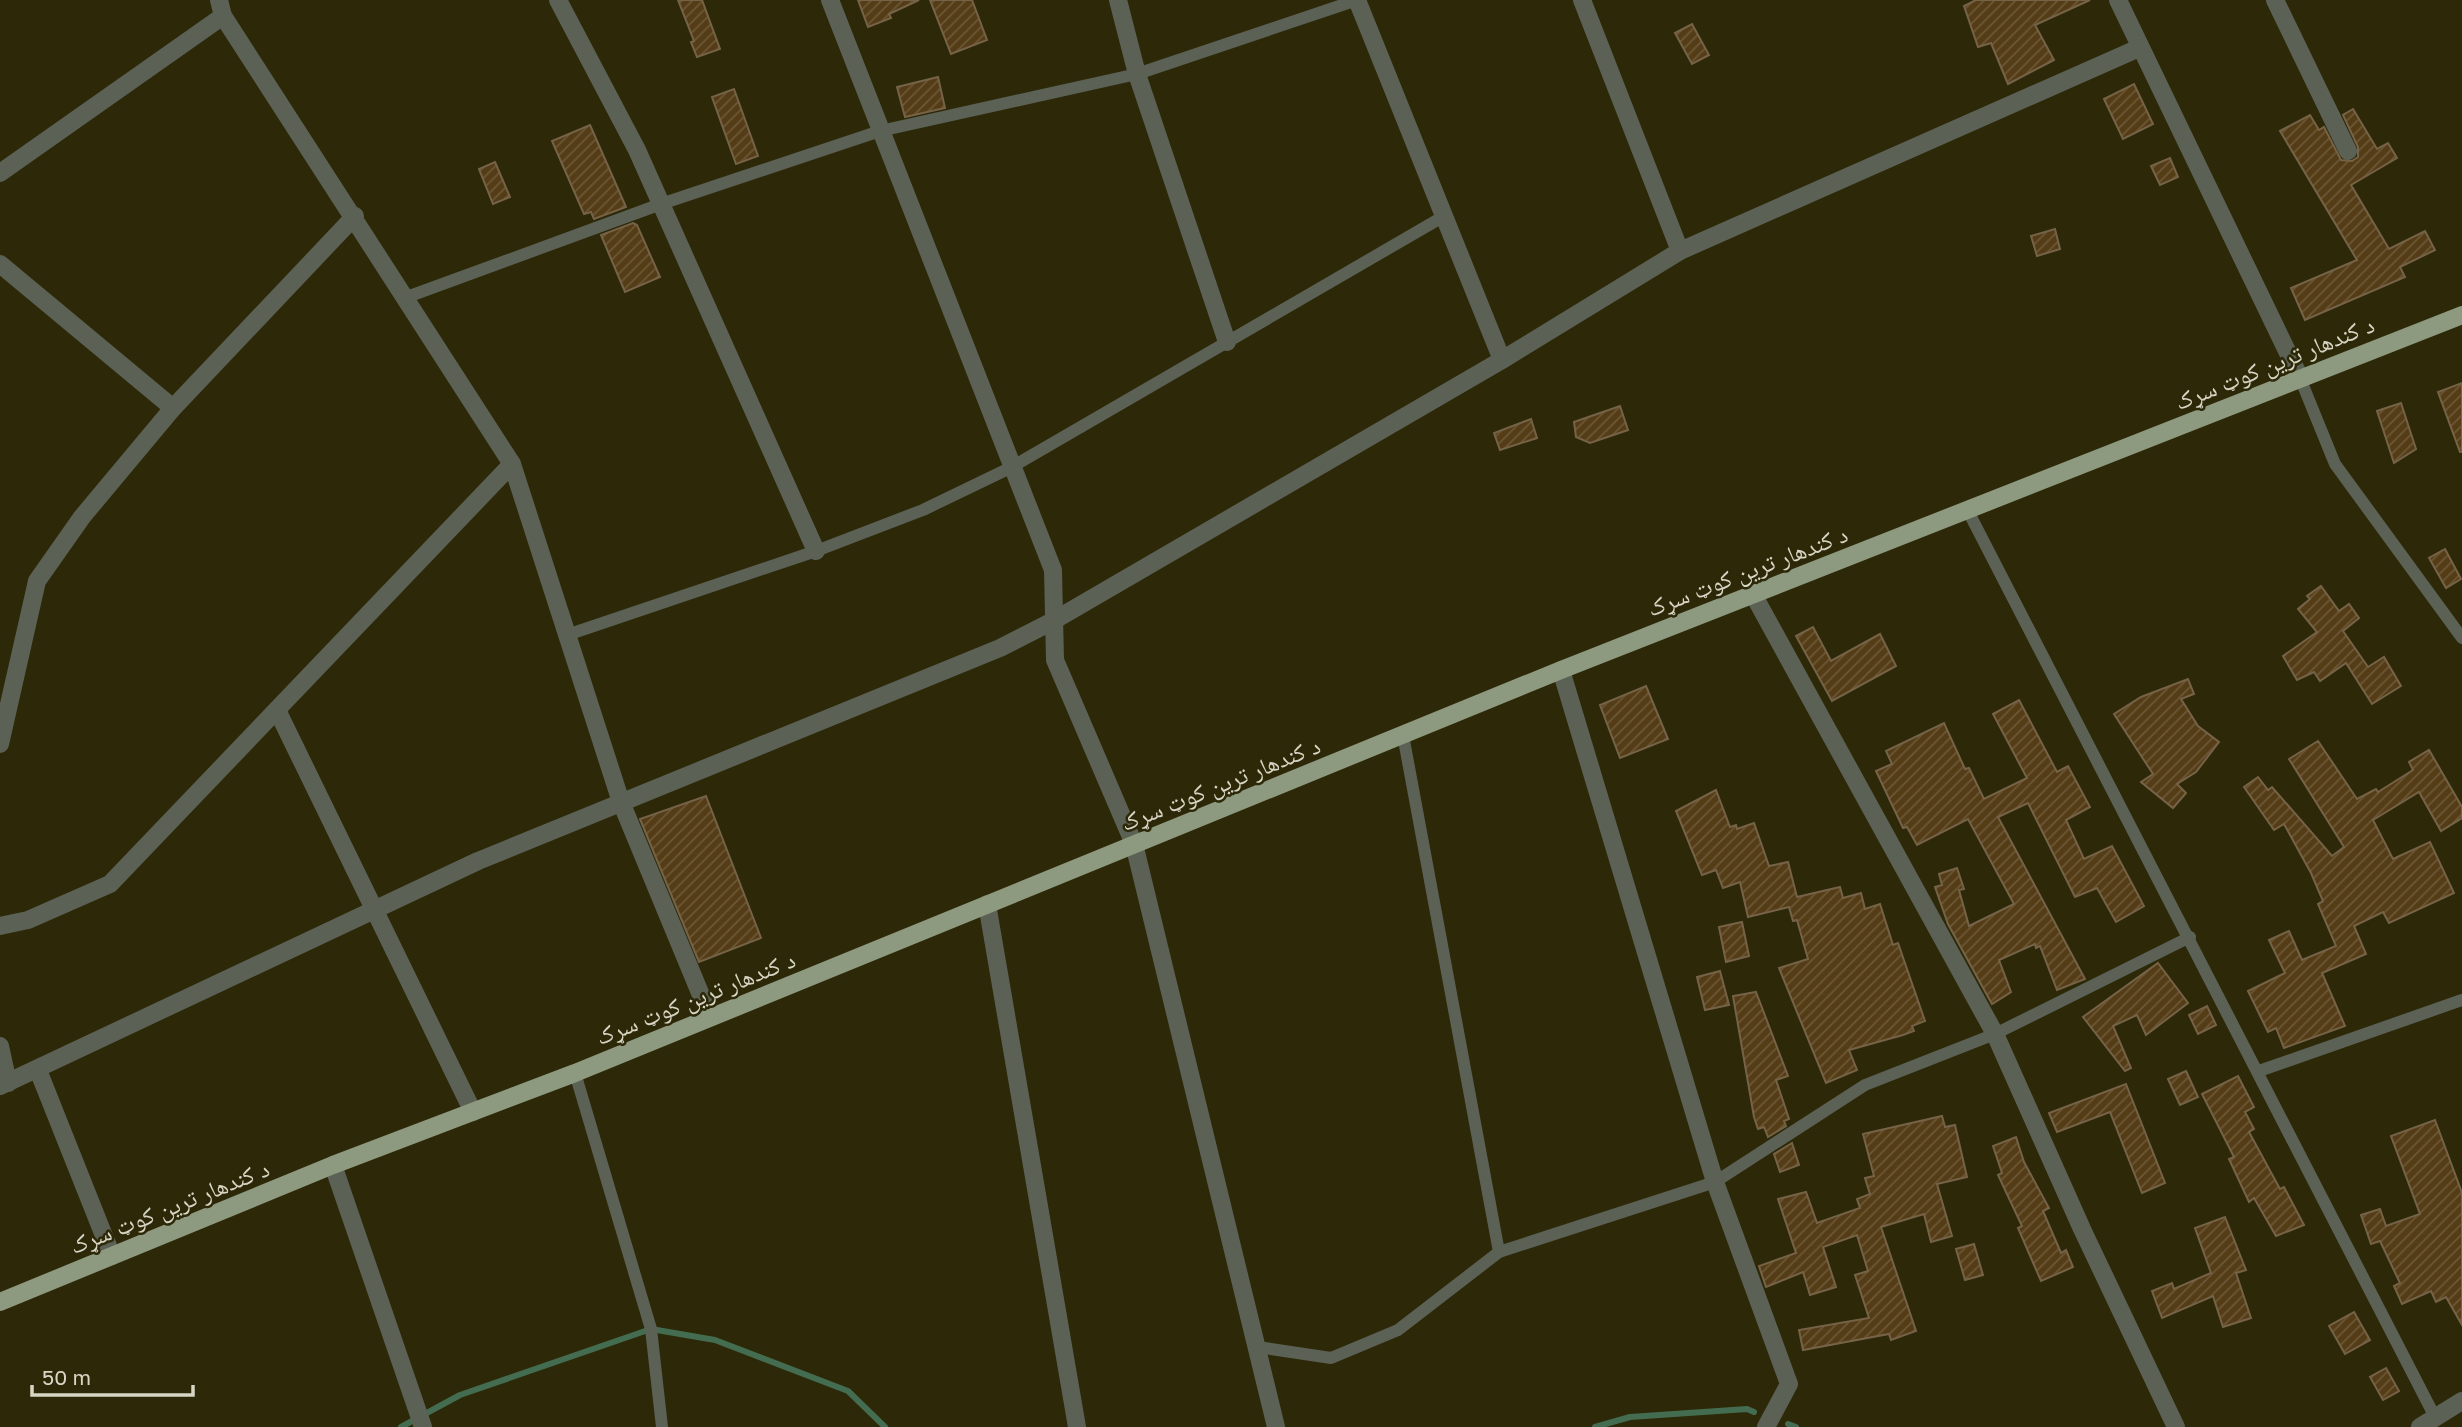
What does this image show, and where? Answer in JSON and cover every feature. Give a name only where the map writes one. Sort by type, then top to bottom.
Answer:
[{"type":"main road","name":"د کندهار ترين کوټ سړک","points":[[0,1302],[333,1166],[575,1073],[1561,670],[2462,315]]},
{"type":"street","points":[[558,0],[637,150],[817,551]]},
{"type":"street","points":[[830,0],[1010,468],[1052,570],[1055,660],[1135,844],[1276,1427]]},
{"type":"street","points":[[1118,0],[1137,74],[1227,342]]},
{"type":"street","points":[[1357,0],[1446,215],[1502,360]]},
{"type":"street","points":[[1582,0],[1680,251]]},
{"type":"street","points":[[2118,0],[2300,378]]},
{"type":"street","points":[[2275,0],[2348,151]]},
{"type":"street","points":[[0,173],[221,8],[512,464],[621,802],[710,1017]]},
{"type":"street","points":[[0,1046],[4,1085],[478,861],[1000,648],[1053,621],[1502,360],[1680,251],[2139,48]]},
{"type":"street","points":[[0,744],[6,679],[37,581],[82,517],[173,408],[355,216]]},
{"type":"street","points":[[0,264],[173,408]]},
{"type":"street","points":[[0,926],[28,920],[110,884],[512,464]]},
{"type":"street","points":[[1753,594],[1995,1034],[2082,1229],[2176,1427]]},
{"type":"street","points":[[1561,670],[1715,1182],[1789,1384],[1766,1427]]},
{"type":"street","points":[[276,710],[473,1112]]},
{"type":"street","points":[[987,904],[1077,1427]]},
{"type":"street","points":[[38,1070],[111,1256]]},
{"type":"street","points":[[333,1166],[423,1427]]},
{"type":"street","points":[[2428,1422],[2462,1401]]},
{"type":"lane","points":[[407,296],[661,204],[880,131],[1137,74],[1357,0]]},
{"type":"lane","points":[[567,635],[817,551],[923,510],[1010,468],[1446,215]]},
{"type":"lane","points":[[2300,378],[2335,464],[2462,638]]},
{"type":"lane","points":[[1968,511],[2259,1071],[2428,1422]]},
{"type":"lane","points":[[1403,735],[1499,1252]]},
{"type":"lane","points":[[1258,1347],[1331,1358],[1398,1330],[1499,1252],[1715,1182],[1864,1085],[1995,1034],[2190,937]]},
{"type":"lane","points":[[2259,1071],[2462,1000]]},
{"type":"lane","points":[[575,1073],[651,1329],[662,1427]]},
{"type":"building","points":[[678,0],[702,0],[720,49],[697,57],[691,42],[694,41]]},
{"type":"building","points":[[858,0],[919,0],[889,14],[891,18],[868,27]]},
{"type":"building","points":[[930,0],[972,0],[987,40],[951,54]]},
{"type":"building","points":[[1976,0],[2090,0],[2035,25],[2054,60],[2008,84],[1991,43],[1978,47],[1964,6]]},
{"type":"building","points":[[1692,24],[1709,55],[1692,64],[1675,33]]},
{"type":"building","points":[[938,77],[945,108],[905,117],[897,87]]},
{"type":"building","points":[[2134,84],[2153,124],[2123,139],[2104,99]]},
{"type":"building","points":[[734,89],[758,156],[736,164],[712,97]]},
{"type":"building","points":[[2353,109],[2377,149],[2388,143],[2397,158],[2351,185],[2389,249],[2425,231],[2435,250],[2400,267],[2405,277],[2305,320],[2291,288],[2357,260],[2280,131],[2310,115],[2319,130],[2324,127],[2341,160],[2352,161],[2358,157],[2358,147],[2343,115]]},
{"type":"building","points":[[590,125],[626,207],[594,219],[591,212],[584,214],[552,141]]},
{"type":"building","points":[[2170,158],[2178,177],[2160,185],[2151,166]]},
{"type":"building","points":[[495,162],[510,197],[493,204],[479,169]]},
{"type":"building","points":[[633,223],[637,225],[660,277],[625,292],[601,235]]},
{"type":"building","points":[[2055,229],[2060,249],[2037,256],[2031,236]]},
{"type":"building","points":[[2462,383],[2462,452],[2460,452],[2438,392]]},
{"type":"building","points":[[2401,403],[2416,449],[2394,463],[2377,411]]},
{"type":"building","points":[[1620,406],[1628,430],[1590,443],[1576,437],[1574,422]]},
{"type":"building","points":[[1531,419],[1537,438],[1500,450],[1494,433]]},
{"type":"building","points":[[2445,549],[2461,579],[2446,588],[2429,558]]},
{"type":"building","points":[[2321,586],[2339,611],[2349,604],[2359,618],[2343,631],[2368,667],[2384,657],[2401,686],[2372,704],[2346,663],[2320,681],[2314,672],[2297,680],[2283,656],[2317,632],[2298,609],[2310,599],[2307,596]]},
{"type":"building","points":[[1813,627],[1831,661],[1880,634],[1896,666],[1832,701],[1796,636]]},
{"type":"building","points":[[2188,679],[2194,694],[2181,699],[2198,726],[2219,742],[2196,772],[2177,784],[2186,793],[2173,808],[2141,782],[2153,774],[2114,714],[2141,697]]},
{"type":"building","points":[[1646,686],[1668,739],[1620,758],[1600,705]]},
{"type":"building","points":[[2019,700],[2057,772],[2068,766],[2090,807],[2066,820],[2084,859],[2112,846],[2144,906],[2116,922],[2097,888],[2075,897],[2028,803],[1998,817],[2085,979],[2057,990],[2040,946],[2036,948],[2035,944],[1999,960],[2011,992],[1992,1004],[1948,924],[1935,887],[1942,885],[1939,874],[1957,868],[1964,889],[1959,890],[1969,926],[2014,904],[1968,819],[1917,845],[1907,827],[1903,828],[1876,771],[1892,764],[1886,751],[1944,723],[1965,769],[1969,768],[1984,799],[2027,778],[1993,714]]},
{"type":"building","points":[[2318,741],[2357,799],[2376,789],[2378,792],[2413,770],[2409,762],[2429,750],[2462,807],[2462,818],[2441,831],[2419,792],[2373,820],[2393,859],[2430,842],[2454,893],[2389,923],[2383,912],[2354,926],[2366,954],[2322,973],[2345,1026],[2284,1048],[2276,1028],[2268,1032],[2248,991],[2285,973],[2269,940],[2289,931],[2302,960],[2336,946],[2318,904],[2323,901],[2284,824],[2274,830],[2244,787],[2258,777],[2268,790],[2272,787],[2332,856],[2344,847],[2289,759]]},
{"type":"building","points":[[1716,790],[1730,827],[1736,825],[1737,829],[1754,823],[1769,866],[1788,862],[1797,897],[1840,887],[1843,898],[1861,893],[1865,909],[1880,904],[1893,945],[1898,943],[1925,1021],[1912,1026],[1914,1031],[1849,1050],[1857,1070],[1826,1083],[1779,968],[1808,959],[1797,920],[1793,921],[1789,907],[1748,917],[1740,882],[1723,888],[1716,870],[1702,875],[1676,811]]},
{"type":"building","points":[[706,796],[761,938],[699,962],[640,819]]},
{"type":"building","points":[[1742,922],[1749,956],[1726,962],[1719,927]]},
{"type":"building","points":[[2158,963],[2188,1003],[2146,1035],[2137,1015],[2113,1026],[2131,1068],[2125,1071],[2083,1017]]},
{"type":"building","points":[[1720,971],[1729,1005],[1705,1010],[1697,977]]},
{"type":"building","points":[[1756,992],[1788,1076],[1776,1080],[1789,1119],[1784,1121],[1786,1126],[1768,1137],[1764,1127],[1758,1129],[1754,1117],[1733,996]]},
{"type":"building","points":[[2207,1006],[2216,1025],[2198,1034],[2189,1015]]},
{"type":"building","points":[[2186,1071],[2198,1097],[2180,1105],[2168,1079]]},
{"type":"building","points":[[2238,1076],[2254,1107],[2245,1112],[2254,1129],[2249,1132],[2280,1189],[2284,1187],[2304,1225],[2276,1236],[2254,1198],[2249,1202],[2229,1159],[2234,1157],[2202,1094]]},
{"type":"building","points":[[2126,1084],[2165,1183],[2142,1193],[2110,1112],[2057,1132],[2049,1113]]},
{"type":"building","points":[[1942,1116],[1945,1127],[1955,1125],[1967,1177],[1937,1184],[1952,1236],[1931,1242],[1924,1214],[1881,1227],[1916,1331],[1891,1340],[1889,1334],[1803,1350],[1799,1330],[1869,1318],[1855,1275],[1868,1271],[1857,1235],[1823,1247],[1836,1287],[1810,1295],[1803,1272],[1766,1287],[1759,1266],[1796,1253],[1778,1199],[1806,1192],[1817,1223],[1860,1208],[1857,1199],[1870,1194],[1865,1178],[1874,1176],[1863,1134]]},
{"type":"building","points":[[2435,1120],[2462,1193],[2462,1325],[2446,1297],[2436,1302],[2431,1291],[2402,1304],[2394,1286],[2400,1283],[2380,1241],[2371,1244],[2361,1215],[2380,1209],[2386,1226],[2420,1214],[2391,1136]]},
{"type":"building","points":[[2016,1137],[2024,1162],[2049,1208],[2043,1211],[2061,1253],[2066,1250],[2073,1267],[2041,1281],[2018,1228],[2022,1226],[1998,1175],[2002,1173],[1993,1146]]},
{"type":"building","points":[[1792,1143],[1799,1165],[1780,1172],[1774,1154]]},
{"type":"building","points":[[2225,1217],[2246,1270],[2236,1273],[2251,1318],[2223,1327],[2213,1296],[2162,1318],[2152,1291],[2172,1283],[2174,1289],[2211,1273],[2195,1228]]},
{"type":"building","points":[[1974,1244],[1983,1275],[1965,1280],[1956,1249]]},
{"type":"building","points":[[2354,1312],[2370,1340],[2345,1354],[2329,1326]]},
{"type":"building","points":[[2386,1368],[2399,1391],[2383,1400],[2370,1377]]},
{"type":"waterway","points":[[401,1427],[460,1395],[651,1329],[715,1340],[848,1391],[885,1427]]},
{"type":"waterway","points":[[1595,1427],[1630,1417],[1747,1409],[1754,1412]]},
{"type":"waterway","points":[[1788,1424],[1796,1427]]}]
